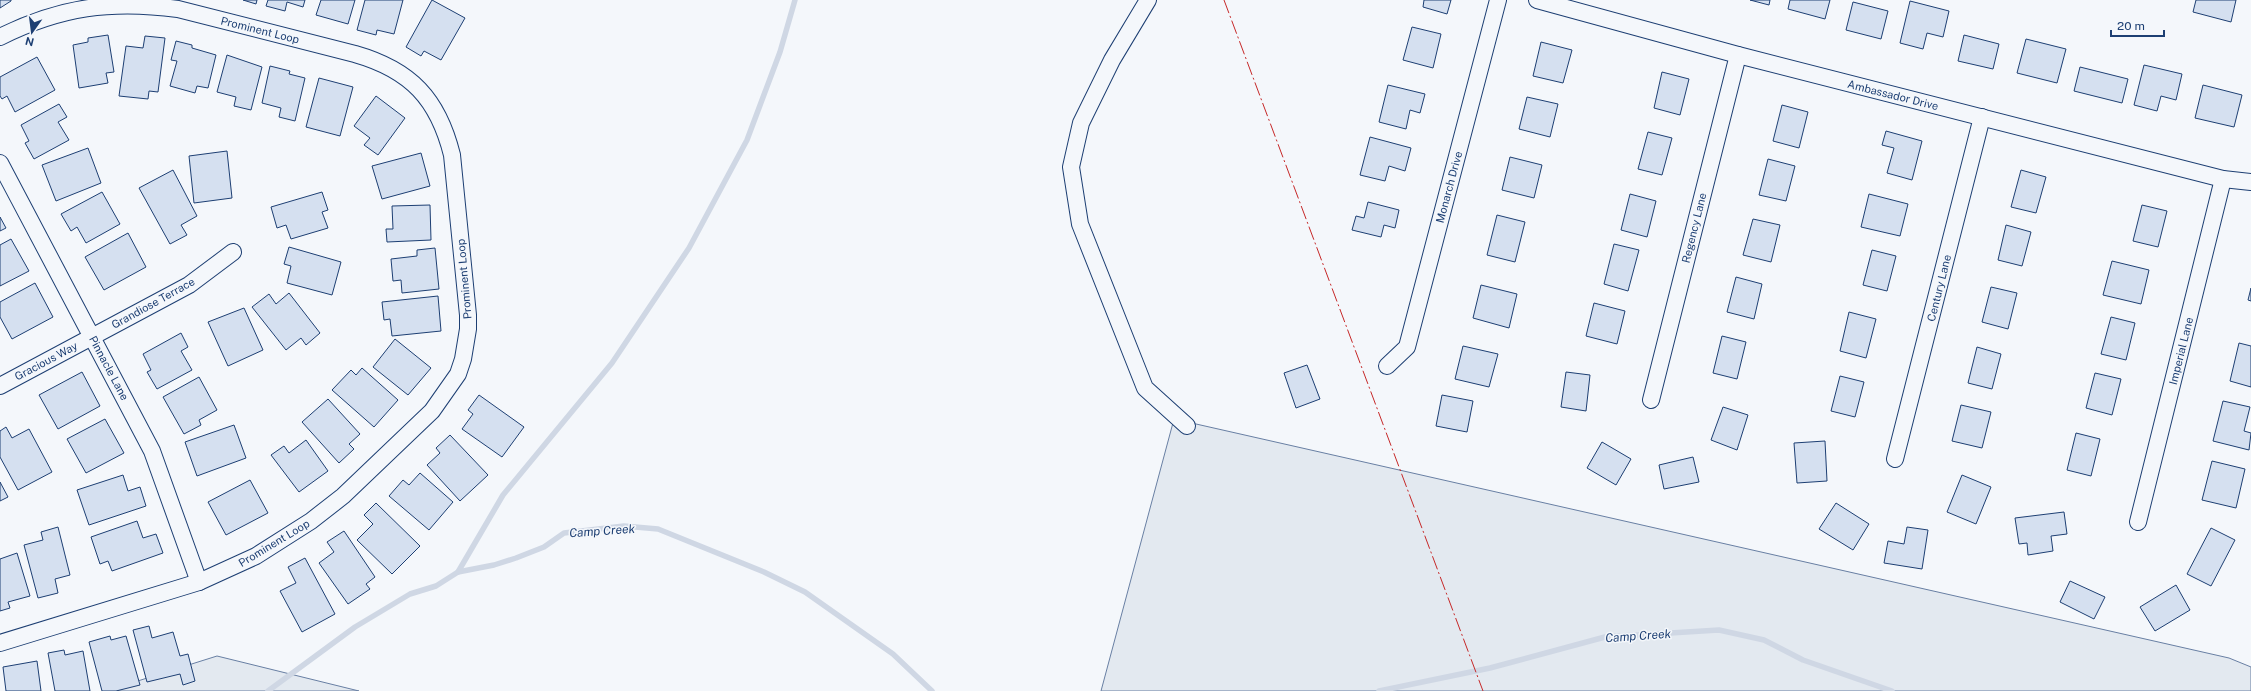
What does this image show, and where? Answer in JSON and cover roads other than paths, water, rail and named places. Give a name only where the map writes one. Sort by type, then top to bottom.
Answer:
[{"type":"street","points":[[1148,0],[1112,60],[1081,123],[1071,167],[1080,224],[1144,388],[1187,426]]},
{"type":"street","name":"Monarch Drive","points":[[1387,366],[1407,347],[1498,0]]},
{"type":"street","name":"Ambassador Drive","points":[[1537,0],[1738,55],[2223,179],[2251,182]]},
{"type":"street","name":"Prominent Loop","points":[[0,37],[30,22],[76,8],[111,3],[148,4],[171,7],[355,54],[389,66],[411,81],[422,91],[440,118],[445,130],[452,155],[468,315],[466,344],[458,374],[432,411],[328,508],[290,535],[256,556],[199,582],[0,643]]},
{"type":"street","name":"Regency Lane","points":[[1651,400],[1738,55]]},
{"type":"street","name":"Century Lane","points":[[1895,459],[1982,117]]},
{"type":"street","name":"Pinnacle Lane","points":[[0,163],[152,451],[199,582]]},
{"type":"street","name":"Imperial Lane","points":[[2138,522],[2223,179]]},
{"type":"street","name":"Grandiose Terrace","points":[[92,337],[189,285],[232,252]]},
{"type":"street","name":"Gracious Way","points":[[0,386],[92,337]]},
{"type":"waterway","points":[[458,572],[503,495],[612,363],[689,248],[747,140],[780,52],[795,0]]},
{"type":"waterway","name":"Camp Creek","points":[[268,691],[355,627],[410,594],[436,586],[458,572],[494,565],[544,547],[564,533],[624,526],[658,529],[764,572],[805,592],[893,654],[932,691]]},
{"type":"waterway","name":"Camp Creek","points":[[1379,691],[1490,668],[1605,637],[1719,630],[1764,640],[1803,660],[1892,691]]}]
